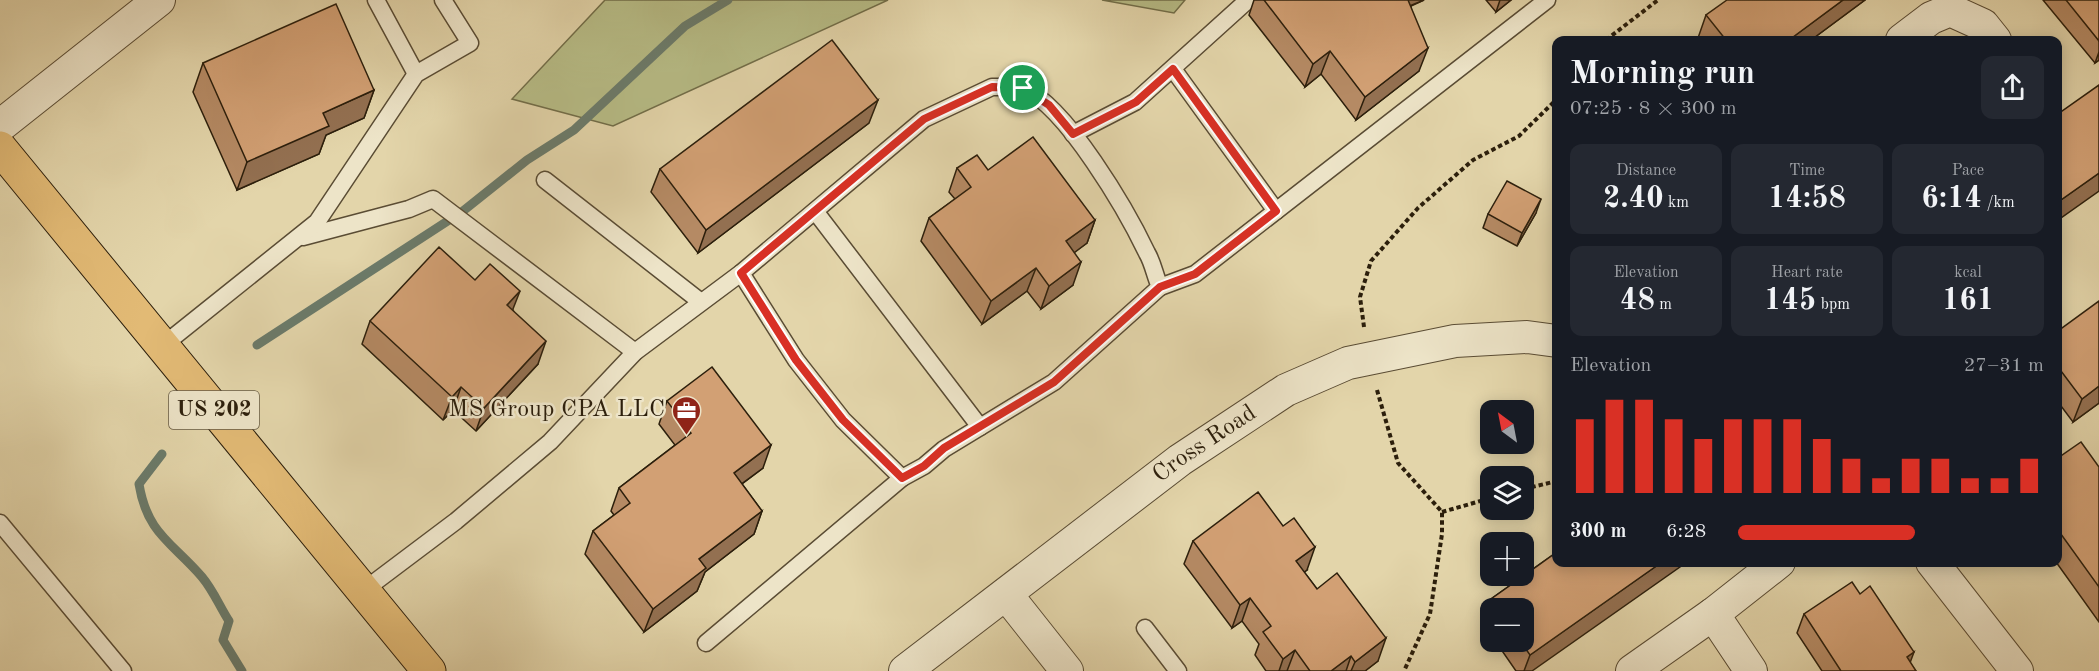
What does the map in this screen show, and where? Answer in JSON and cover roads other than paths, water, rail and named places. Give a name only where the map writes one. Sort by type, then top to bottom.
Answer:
[{"type":"highway","name":"US 202","points":[[0,148],[429,671]]},
{"type":"street","points":[[0,126],[159,0]]},
{"type":"street","points":[[1907,36],[1930,18],[1950,10],[1983,25],[1992,36]]},
{"type":"street","name":"Cross Road","points":[[905,671],[1180,460],[1286,390],[1348,363],[1455,341],[1527,337],[1552,340]]},
{"type":"street","points":[[1632,671],[1713,614],[1773,567]]},
{"type":"street","points":[[1936,567],[2018,671]]},
{"type":"street","points":[[1006,594],[1067,671]]},
{"type":"street","points":[[1713,614],[1751,671]]},
{"type":"lane","points":[[376,0],[416,74]]},
{"type":"lane","points":[[161,346],[302,237],[317,222],[416,74],[470,43],[443,0]]},
{"type":"lane","points":[[1073,134],[1136,102],[1248,0]]},
{"type":"lane","points":[[706,643],[902,478],[1054,382],[1160,287],[1195,274],[1547,0]]},
{"type":"lane","points":[[1173,69],[1276,211]]},
{"type":"lane","points":[[363,591],[456,521],[550,442],[635,352],[741,273],[924,119],[992,87],[1023,88],[1049,105],[1073,134],[1125,213],[1149,256],[1160,287]]},
{"type":"lane","points":[[545,180],[700,302]]},
{"type":"lane","points":[[302,237],[409,209],[434,199],[635,352]]},
{"type":"lane","points":[[815,211],[980,427]]},
{"type":"lane","points":[[741,273],[796,360],[843,420],[902,478]]},
{"type":"lane","points":[[0,523],[123,671]]},
{"type":"lane","points":[[1145,628],[1178,671]]},
{"type":"waterway","points":[[257,345],[463,211],[527,160],[574,130],[685,26],[728,0]]},
{"type":"waterway","points":[[162,454],[139,484],[148,515],[163,536],[202,577],[213,593],[229,621],[223,640],[242,671]]},
{"type":"place","name":"MS Group CPA LLC","points":[[686,436]]}]
